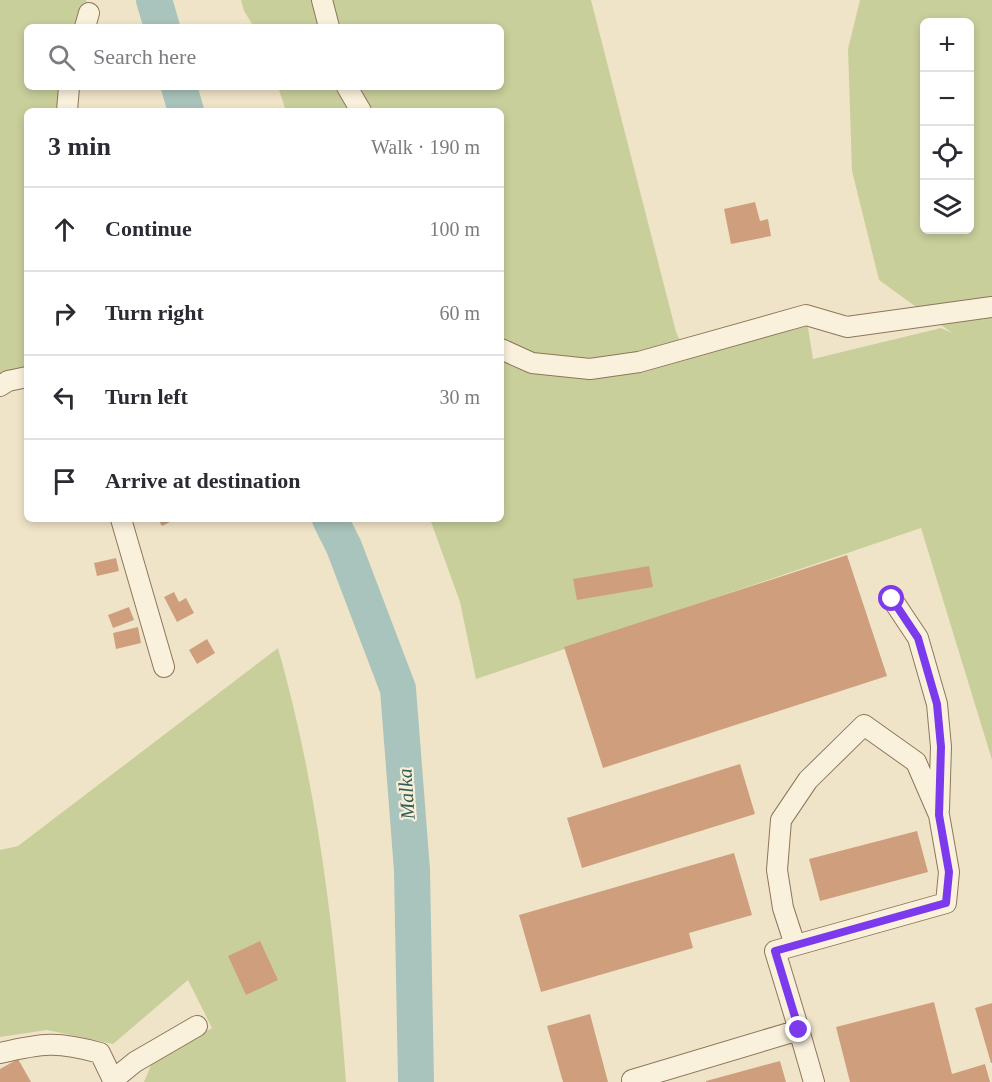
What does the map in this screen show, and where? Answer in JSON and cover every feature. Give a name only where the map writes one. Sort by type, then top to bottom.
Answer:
[{"type":"street","points":[[322,0],[327,24]]},
{"type":"street","points":[[67,108],[69,90]]},
{"type":"street","points":[[349,90],[359,108]]},
{"type":"street","points":[[504,350],[532,363],[590,369],[639,362],[806,315],[848,327],[992,307]]},
{"type":"street","points":[[0,386],[24,378]]},
{"type":"street","points":[[122,522],[164,667]]},
{"type":"street","points":[[814,1082],[775,951],[946,903],[949,872],[939,815],[941,747],[937,704],[918,638],[892,599]]},
{"type":"street","points":[[795,945],[783,908],[777,870],[781,820],[808,780],[864,724],[916,762],[939,815]]},
{"type":"street","points":[[0,1053],[35,1045],[66,1044],[100,1053],[114,1080],[135,1062],[196,1026]]},
{"type":"street","points":[[632,1080],[799,1030]]},
{"type":"green space","points":[[0,0],[86,0],[89,13],[86,24],[24,24],[24,90],[69,90],[67,108],[24,108],[24,378],[0,386]]},
{"type":"green space","points":[[241,0],[591,0],[676,332],[684,349],[806,315],[813,359],[941,328],[952,333],[879,280],[852,171],[848,49],[860,0],[992,0],[992,760],[921,528],[476,679],[460,602],[431,522],[504,522],[504,108],[285,108],[279,90],[504,90],[504,24],[252,24],[244,11]]},
{"type":"green space","points":[[278,648],[304,754],[323,863],[346,1082],[144,1082],[151,1065],[212,1028],[188,980],[113,1044],[47,1030],[0,1037],[0,850],[18,846]]},
{"type":"building","points":[[755,202],[760,221],[768,219],[771,236],[731,244],[724,209]]},
{"type":"building","points":[[847,555],[887,676],[603,768],[564,647]]},
{"type":"building","points":[[116,558],[119,571],[97,576],[94,563]]},
{"type":"building","points":[[649,566],[653,587],[577,600],[573,579]]},
{"type":"building","points":[[174,592],[179,602],[186,598],[194,613],[177,622],[164,597]]},
{"type":"building","points":[[129,607],[134,620],[113,628],[108,615]]},
{"type":"building","points":[[138,627],[141,643],[116,649],[113,633]]},
{"type":"building","points":[[207,639],[215,653],[197,664],[189,650]]},
{"type":"building","points":[[740,764],[755,814],[582,868],[567,818]]},
{"type":"building","points":[[917,831],[928,872],[820,901],[809,859]]},
{"type":"building","points":[[734,853],[752,915],[689,933],[693,948],[541,992],[519,915]]},
{"type":"building","points":[[260,941],[278,980],[246,995],[228,956]]},
{"type":"building","points":[[934,1002],[952,1074],[985,1064],[990,1082],[850,1082],[836,1027]]},
{"type":"building","points":[[992,1003],[992,1063],[991,1063],[975,1008]]},
{"type":"building","points":[[590,1014],[608,1082],[563,1082],[547,1026]]},
{"type":"building","points":[[18,1059],[31,1082],[0,1082],[0,1069]]},
{"type":"building","points":[[780,1061],[786,1082],[706,1082],[706,1081]]},
{"type":"waterway","name":"Malka","points":[[154,0],[161,24]]},
{"type":"waterway","name":"Malka","points":[[180,90],[185,108]]},
{"type":"waterway","name":"Malka","points":[[332,522],[344,547],[398,689],[412,870],[416,1082]]},
{"type":"route","points":[[799,1030],[775,951],[946,903],[949,872],[939,815],[941,747],[937,704],[918,638],[892,599]]}]
